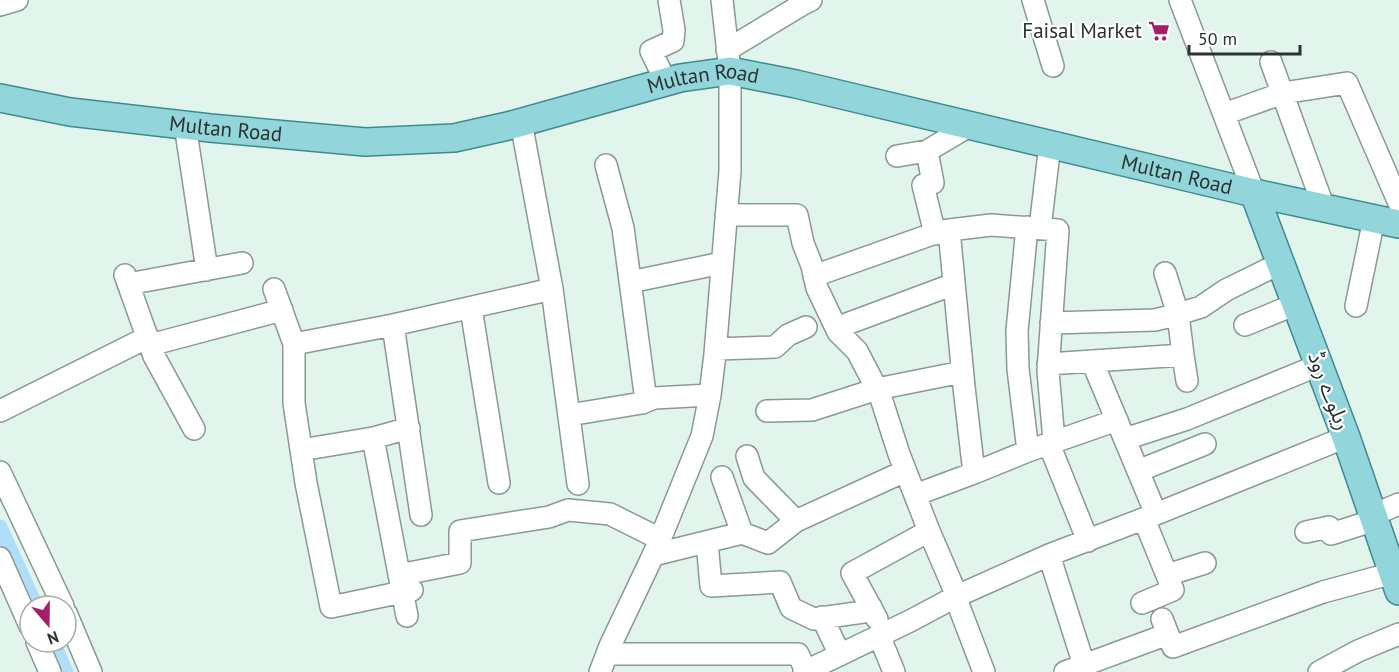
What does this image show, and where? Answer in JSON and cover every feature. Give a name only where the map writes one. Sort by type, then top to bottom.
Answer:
[{"type":"main road","name":"Multan Road","points":[[0,98],[70,112],[365,142],[454,138],[666,82],[729,61],[796,84],[1254,193],[1386,222]]},
{"type":"main road","name":"ریلوے روڈ","points":[[1254,193],[1346,437],[1396,582]]},
{"type":"street","points":[[0,4],[17,0]]},
{"type":"street","points":[[666,82],[651,51],[673,41],[674,30],[669,0]]},
{"type":"street","points":[[722,0],[729,61],[730,171],[716,349],[710,394],[702,436],[604,663],[677,663],[798,654],[805,672],[957,596],[1049,555],[1150,517],[1346,437]]},
{"type":"street","points":[[729,61],[811,0]]},
{"type":"street","points":[[1033,0],[1053,66]]},
{"type":"street","points":[[1180,0],[1254,193]]},
{"type":"street","points":[[1272,62],[1324,208]]},
{"type":"street","points":[[1224,114],[1283,93],[1347,83],[1399,203]]},
{"type":"street","points":[[521,122],[552,289],[578,484]]},
{"type":"street","points":[[185,125],[207,270]]},
{"type":"street","points":[[897,156],[927,151],[971,125]]},
{"type":"street","points":[[1028,451],[1018,369],[1017,331],[1033,228],[1050,144]]},
{"type":"street","points":[[927,151],[933,183],[923,185],[942,232],[954,284],[974,473]]},
{"type":"street","points":[[606,165],[623,228],[646,401]]},
{"type":"street","points":[[726,215],[797,215],[817,288],[838,332],[857,351],[880,395],[905,471],[957,596],[984,672]]},
{"type":"street","points":[[1356,306],[1386,222]]},
{"type":"street","points":[[814,276],[942,232],[991,225],[1058,230],[1048,364],[1052,443],[1088,541]]},
{"type":"street","points":[[194,429],[154,356],[127,280],[207,270],[242,263]]},
{"type":"street","points":[[630,282],[723,263]]},
{"type":"street","points":[[1051,323],[1155,320],[1201,307],[1226,290],[1281,263]]},
{"type":"street","points":[[1165,273],[1178,314],[1187,381]]},
{"type":"street","points":[[836,328],[954,284]]},
{"type":"street","points":[[274,289],[294,344],[294,403],[306,483],[331,608],[404,586],[460,563],[460,531],[549,518],[568,510],[610,514],[656,547],[707,542],[742,533],[768,543],[796,521],[905,471]]},
{"type":"street","points":[[294,344],[393,325],[552,289]]},
{"type":"street","points":[[1245,326],[1296,304]]},
{"type":"street","points":[[471,308],[499,483]]},
{"type":"street","points":[[0,411],[149,341],[282,310]]},
{"type":"street","points":[[393,325],[421,515]]},
{"type":"street","points":[[716,349],[775,347],[788,335],[806,327]]},
{"type":"street","points":[[1048,364],[1183,355]]},
{"type":"street","points":[[1092,361],[1138,471],[1173,590],[1142,603]]},
{"type":"street","points":[[1125,440],[1187,419],[1319,365]]},
{"type":"street","points":[[766,411],[812,410],[877,389],[962,372]]},
{"type":"street","points":[[569,415],[654,398],[710,394]]},
{"type":"street","points":[[915,495],[1028,451],[1117,420]]},
{"type":"street","points":[[301,450],[373,438],[409,428]]},
{"type":"street","points":[[373,438],[404,586],[407,616]]},
{"type":"street","points":[[1138,471],[1204,444]]},
{"type":"street","points":[[747,456],[754,478],[796,521]]},
{"type":"street","points":[[0,472],[57,594]]},
{"type":"street","points":[[722,477],[742,533]]},
{"type":"street","points":[[1306,532],[1329,527],[1331,534],[1374,517],[1399,504]]},
{"type":"street","points":[[894,672],[871,607],[852,573],[929,531]]},
{"type":"street","points":[[707,542],[711,586],[780,582],[791,608],[814,619],[863,612],[871,607]]},
{"type":"street","points":[[1049,555],[1083,668],[1165,627],[1173,647],[1323,592],[1396,582]]},
{"type":"street","points":[[0,558],[7,594],[18,609]]},
{"type":"street","points":[[1167,575],[1205,563]]},
{"type":"street","points":[[822,617],[840,655]]},
{"type":"street","points":[[1319,672],[1358,651],[1399,634]]},
{"type":"street","points":[[78,641],[91,672]]},
{"type":"street","points":[[42,654],[50,672]]},
{"type":"waterway","points":[[0,527],[31,594]]},
{"type":"waterway","points":[[58,654],[66,672]]},
{"type":"place","name":"Faisal Market","points":[[1159,31]]}]
